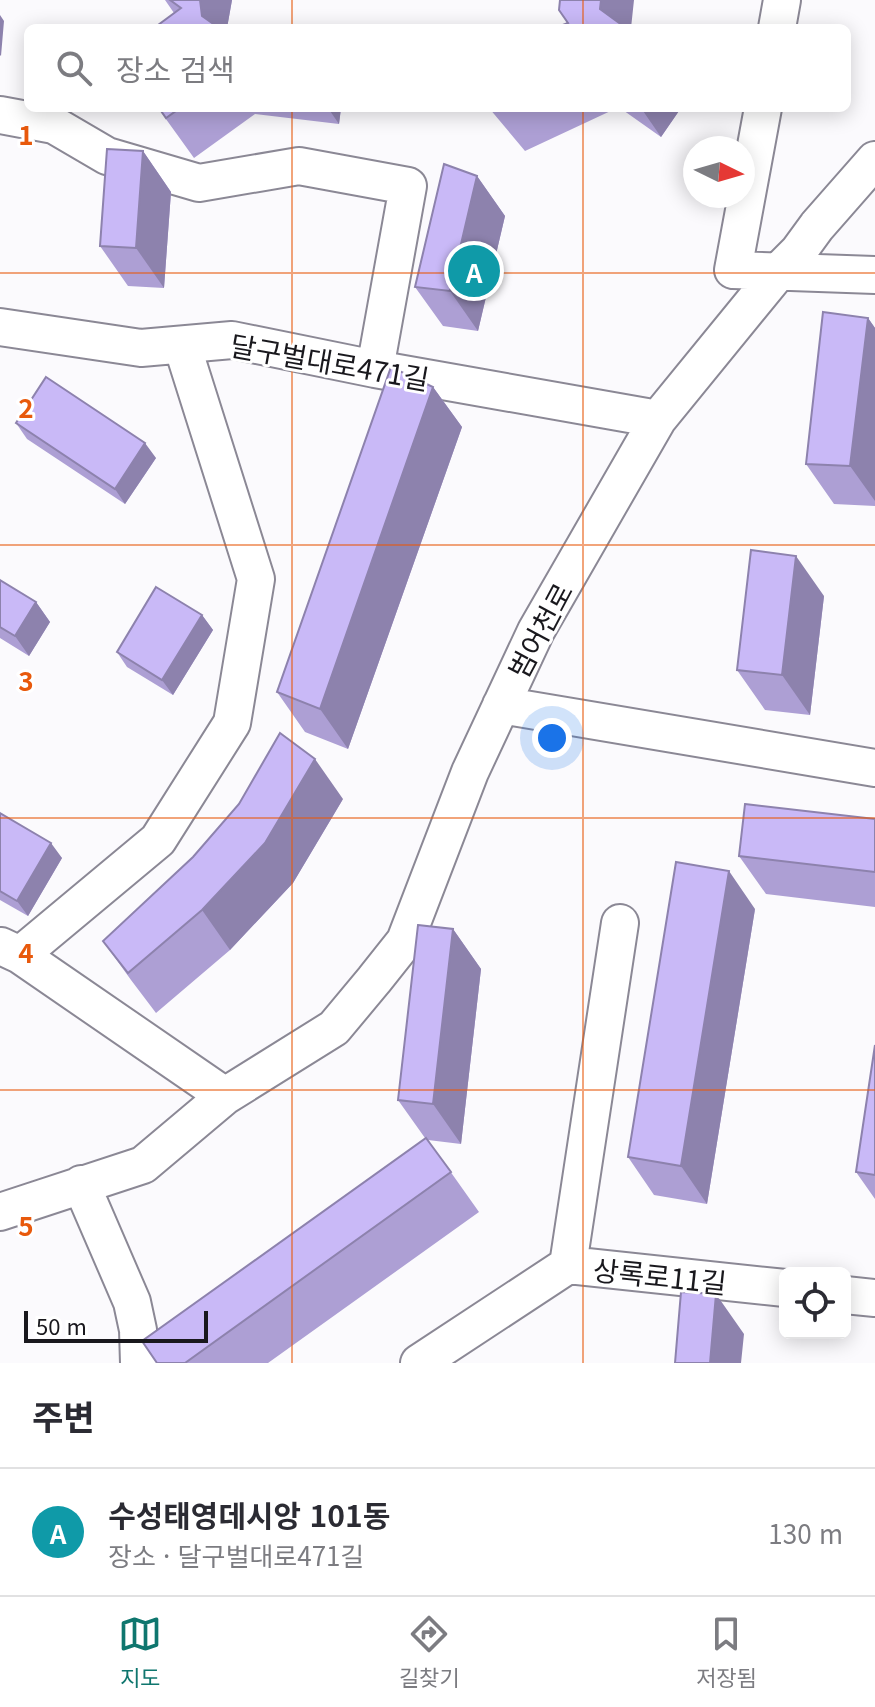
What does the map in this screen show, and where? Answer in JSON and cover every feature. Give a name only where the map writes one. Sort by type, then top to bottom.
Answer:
[{"type":"street","points":[[778,24],[782,0]]},
{"type":"street","points":[[762,112],[733,270],[875,275]]},
{"type":"street","points":[[0,115],[54,125],[107,156],[199,183],[299,166],[408,186],[375,369]]},
{"type":"street","name":"범어천로","points":[[0,1212],[143,1165],[225,1096],[334,1028],[405,941],[470,772],[536,631],[658,419],[778,272],[875,160]]},
{"type":"street","name":"달구벌대로471길","points":[[0,327],[141,348],[232,340],[375,369],[658,419]]},
{"type":"street","points":[[182,345],[256,579],[232,723],[158,840],[10,950],[225,1096]]},
{"type":"street","points":[[501,705],[875,768]]},
{"type":"street","points":[[568,1265],[620,923]]},
{"type":"street","points":[[81,1184],[132,1302],[138,1330],[139,1363]]},
{"type":"street","name":"상록로11길","points":[[419,1363],[568,1265],[779,1287]]},
{"type":"street","points":[[851,1296],[875,1298]]},
{"type":"building","points":[[170,0],[200,0],[202,16],[213,24],[159,24],[181,8]]},
{"type":"building","points":[[560,0],[601,0],[600,9],[621,24],[565,24],[568,23],[559,10]]},
{"type":"building","points":[[107,149],[143,151],[136,248],[100,246]]},
{"type":"building","points":[[444,164],[477,176],[450,291],[415,287]]},
{"type":"building","points":[[823,312],[868,318],[850,466],[806,464]]},
{"type":"building","points":[[391,367],[433,387],[320,709],[277,692]]},
{"type":"building","points":[[46,377],[145,443],[115,489],[16,423]]},
{"type":"building","points":[[751,550],[796,556],[782,675],[737,670]]},
{"type":"building","points":[[0,580],[36,602],[15,636],[0,627]]},
{"type":"building","points":[[156,587],[202,615],[162,680],[117,652]]},
{"type":"building","points":[[280,733],[315,759],[265,843],[202,910],[128,973],[103,941],[193,857],[239,804]]},
{"type":"building","points":[[745,804],[875,819],[875,872],[739,856]]},
{"type":"building","points":[[0,813],[51,843],[17,901],[0,891]]},
{"type":"building","points":[[676,862],[729,871],[681,1166],[628,1157]]},
{"type":"building","points":[[418,925],[453,929],[433,1104],[398,1100]]},
{"type":"building","points":[[875,1045],[875,1175],[856,1172]]},
{"type":"building","points":[[426,1138],[451,1172],[185,1363],[157,1363],[142,1341]]},
{"type":"building","points":[[681,1292],[716,1294],[710,1363],[675,1363]]},
{"type":"place","name":"수성태영데시앙 101동","points":[[474,271]]}]
